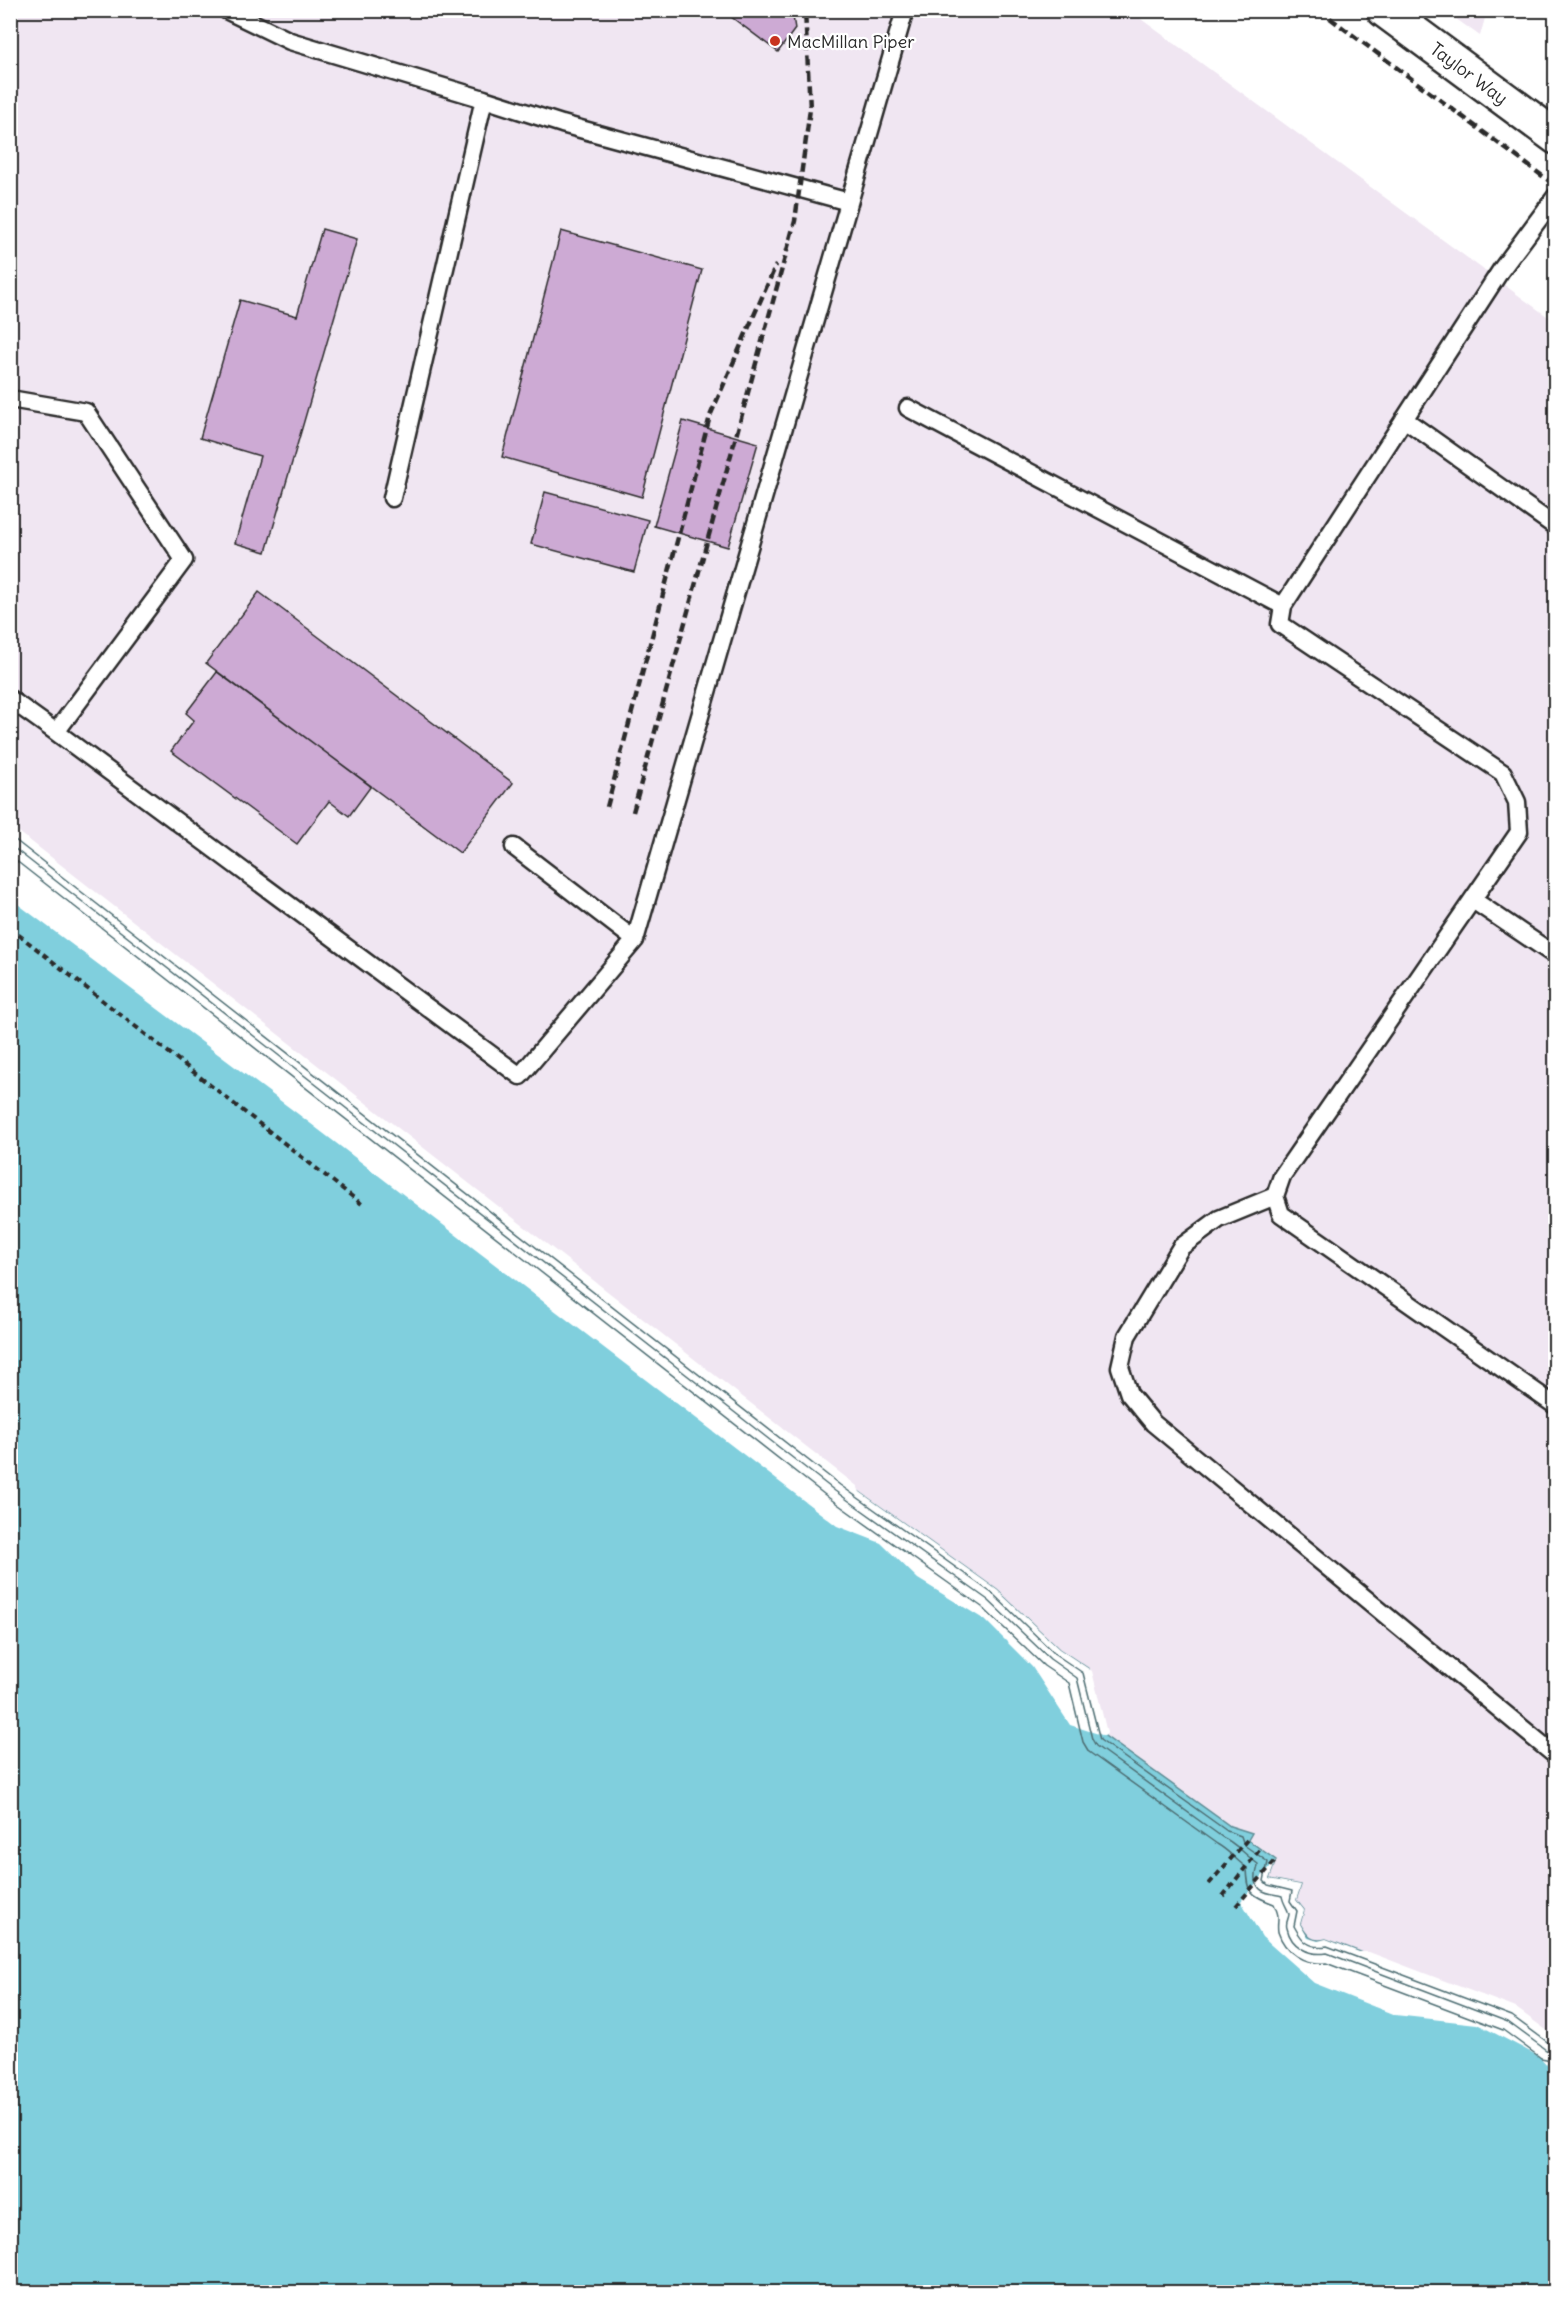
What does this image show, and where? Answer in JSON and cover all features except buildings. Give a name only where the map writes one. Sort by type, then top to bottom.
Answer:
[{"type":"street","name":"Taylor Way","points":[[1384,10],[1556,137]]},
{"type":"lane","points":[[226,10],[290,41],[562,124],[849,202]]},
{"type":"lane","points":[[10,699],[520,1076],[635,940],[904,10]]},
{"type":"lane","points":[[392,498],[484,99]]},
{"type":"lane","points":[[1556,196],[1501,270],[1283,606],[1280,624],[1503,773],[1517,802],[1520,832],[1282,1176],[1275,1196],[1281,1214],[1556,1406]]},
{"type":"lane","points":[[10,399],[86,412],[184,560],[56,732]]},
{"type":"lane","points":[[908,408],[1283,606]]},
{"type":"lane","points":[[1404,419],[1556,527]]},
{"type":"lane","points":[[514,847],[635,940]]},
{"type":"lane","points":[[1473,900],[1556,956]]},
{"type":"lane","points":[[1275,1196],[1219,1219],[1181,1248],[1127,1336],[1120,1367],[1129,1394],[1153,1423],[1556,1756]]},
{"type":"path","points":[[10,928],[363,1205]]},
{"type":"path","points":[[1209,1884],[1247,1840]]},
{"type":"path","points":[[1223,1896],[1260,1849]]},
{"type":"path","points":[[1236,1906],[1276,1860]]},
{"type":"shaded area","points":[[10,11],[1130,11],[1555,322],[1555,2040],[1515,2010],[1326,1939],[1318,1941],[1308,1938],[1269,1879],[1276,1860],[1247,1840],[1251,1833],[1230,1826],[1105,1736],[1089,1669],[1059,1649],[997,1590],[843,1480],[11,830]]},
{"type":"shaded area","points":[[1445,11],[1487,11],[1480,36]]},
{"type":"water","points":[[10,828],[843,1480],[997,1590],[1059,1649],[1089,1669],[1105,1736],[1230,1826],[1252,1833],[1248,1840],[1276,1860],[1269,1879],[1301,1885],[1296,1900],[1304,1910],[1300,1924],[1310,1938],[1326,1939],[1515,2010],[1555,2040],[1555,2292],[11,2292]]},
{"type":"pier","points":[[10,825],[857,1486],[860,1492],[997,1590],[1059,1649],[1092,1671],[1107,1733],[1105,1736],[1070,1725],[1032,1667],[985,1620],[918,1579],[881,1543],[837,1526],[298,1114],[11,899]]},
{"type":"pier","points":[[1276,1860],[1269,1879],[1301,1885],[1296,1900],[1304,1910],[1300,1924],[1308,1938],[1318,1941],[1326,1939],[1359,1952],[1369,1952],[1516,2008],[1556,2037],[1555,2074],[1540,2057],[1477,2024],[1395,2015],[1314,1983],[1262,1937],[1241,1901]]},
{"type":"railway","points":[[633,812],[795,221],[810,109],[805,10]]},
{"type":"railway","points":[[1319,10],[1556,186]]},
{"type":"railway","points":[[607,807],[710,416],[776,265]]},
{"type":"place","name":"MacMillan Piper","points":[[775,41]]}]
